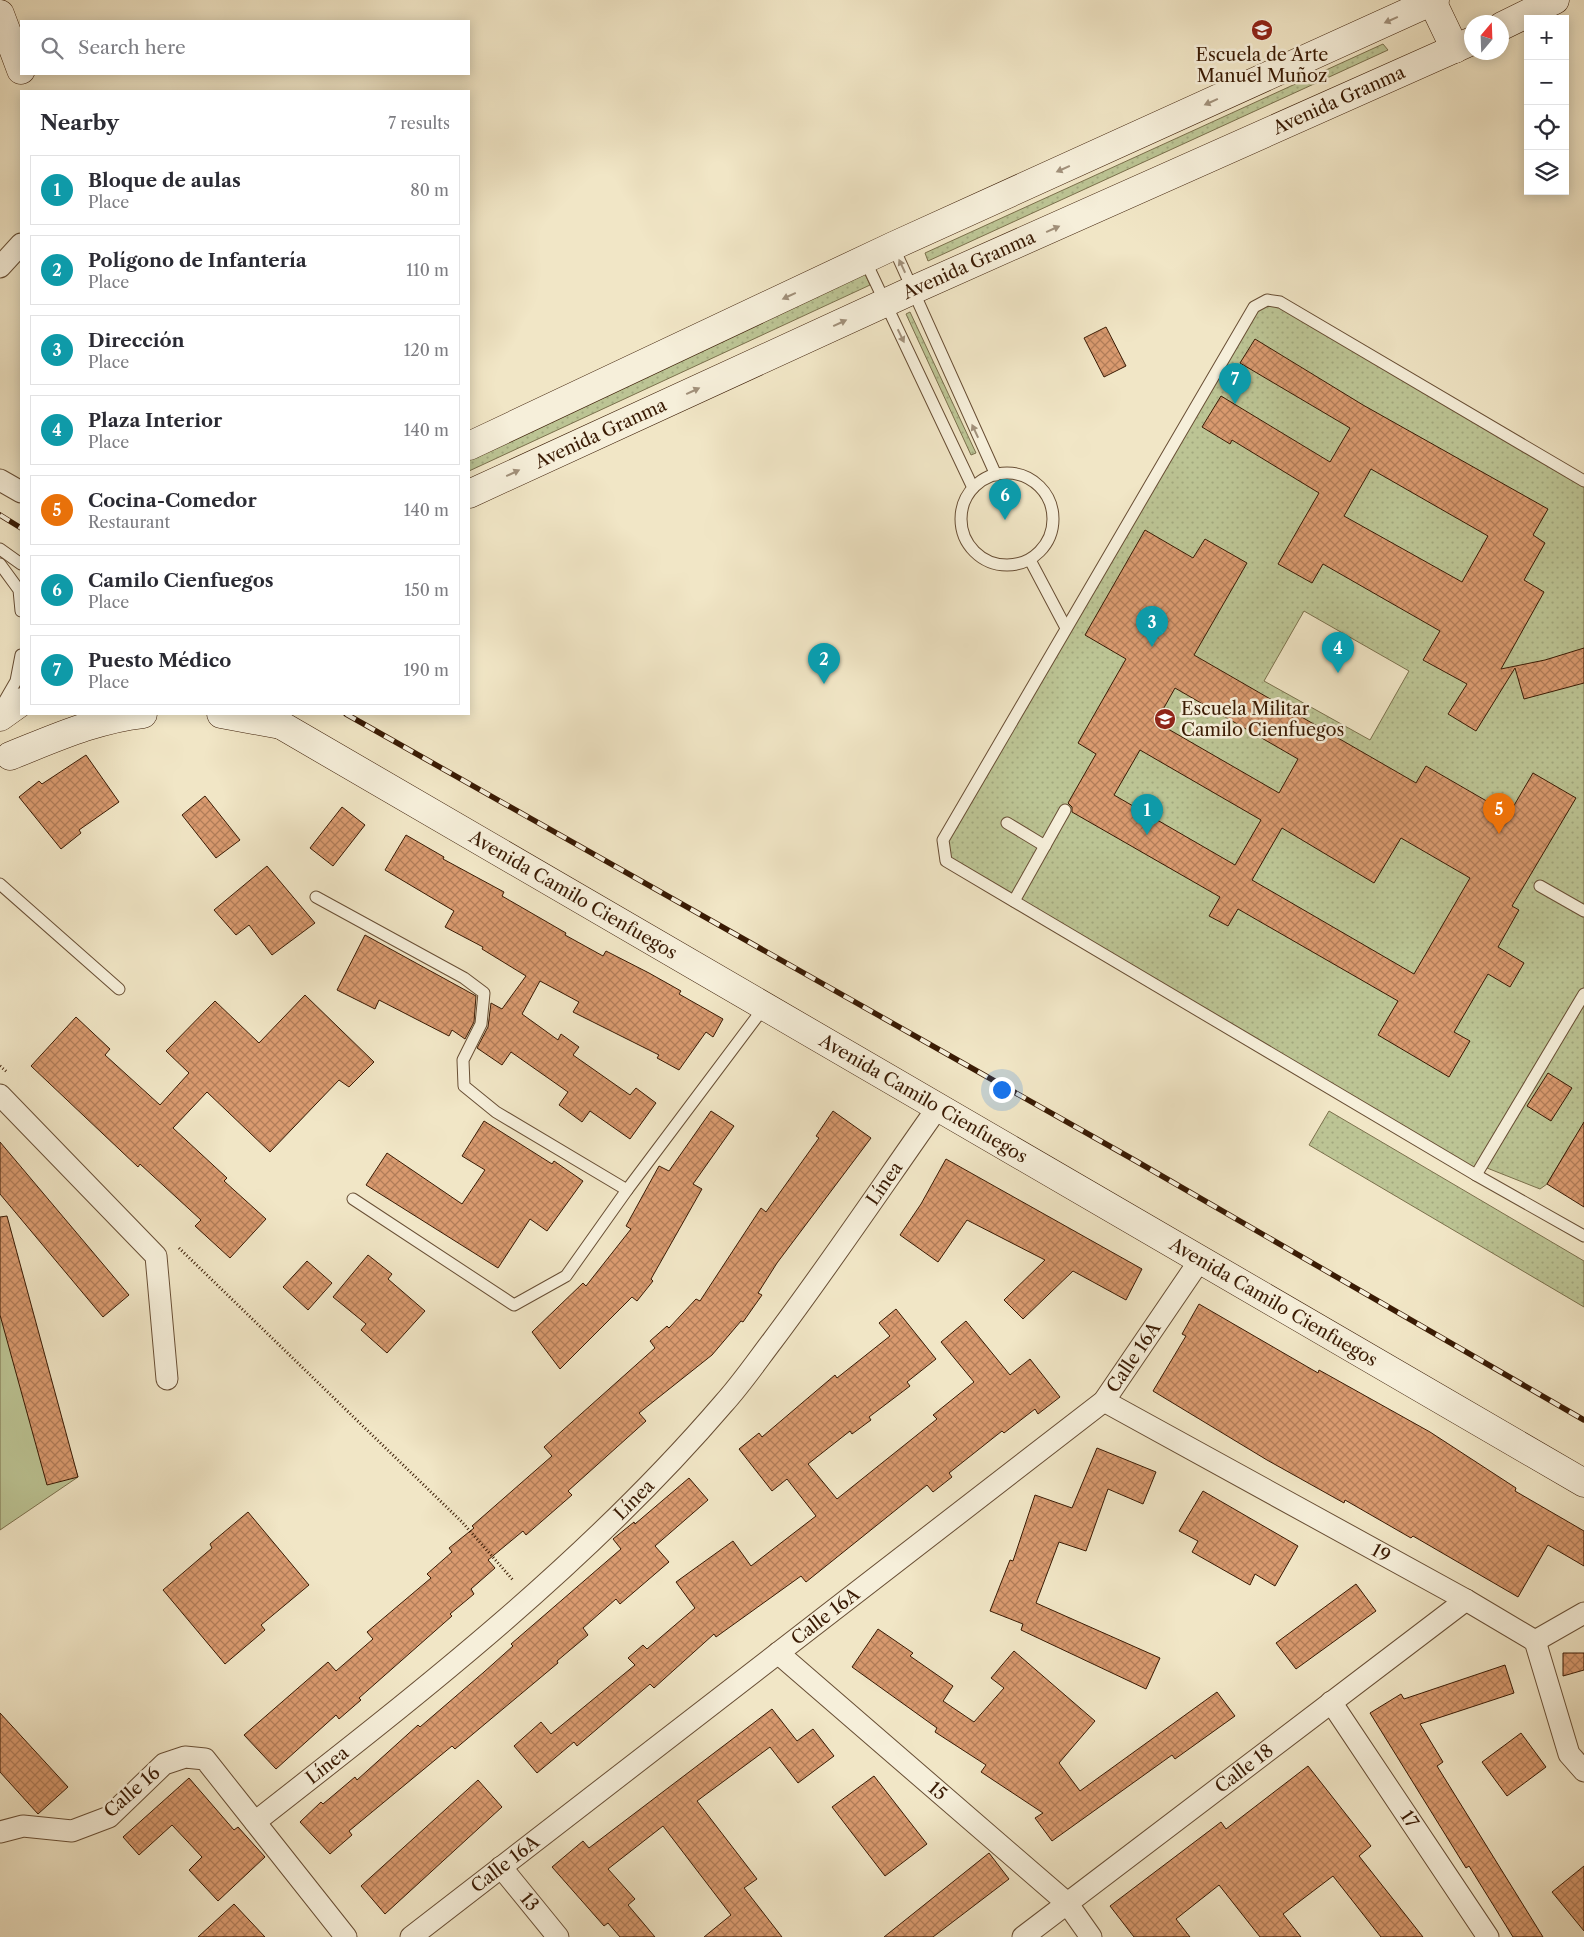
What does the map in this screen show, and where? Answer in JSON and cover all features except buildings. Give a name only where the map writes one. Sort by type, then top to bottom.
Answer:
[{"type":"main road","points":[[1509,23],[1555,0]]},
{"type":"main road","points":[[470,446],[893,246],[1434,1],[1463,45]]},
{"type":"main road","points":[[0,14],[20,67]]},
{"type":"main road","name":"Avenida Granma","points":[[470,494],[885,302],[1463,45]]},
{"type":"main road","points":[[23,75],[29,90]]},
{"type":"main road","points":[[0,717],[20,703]]},
{"type":"main road","points":[[5,760],[66,715]]},
{"type":"main road","points":[[5,760],[76,730],[134,715]]},
{"type":"main road","name":"Avenida Camilo Cienfuegos","points":[[231,715],[272,719],[1584,1483]]},
{"type":"street","points":[[0,267],[20,245]]},
{"type":"street","points":[[0,480],[20,491]]},
{"type":"street","points":[[7,1087],[156,1256],[167,1379]]},
{"type":"street","name":"Línea","points":[[255,1822],[422,1692],[530,1599],[626,1508],[725,1403],[807,1295],[938,1107]]},
{"type":"street","name":"Calle 16A","points":[[410,1937],[1104,1401],[1200,1260]]},
{"type":"street","name":"19","points":[[1104,1401],[1466,1600],[1535,1641]]},
{"type":"street","name":"Calle 18","points":[[1023,1937],[1466,1600]]},
{"type":"street","points":[[1584,1614],[1535,1641],[1569,1754],[1584,1771]]},
{"type":"street","name":"15","points":[[778,1653],[1067,1903],[1091,1937]]},
{"type":"street","name":"17","points":[[1331,1702],[1488,1937]]},
{"type":"street","name":"Calle 16","points":[[0,1832],[23,1826],[72,1831],[109,1817],[164,1764],[184,1756],[206,1759],[255,1822]]},
{"type":"street","points":[[255,1822],[346,1937]]},
{"type":"street","name":"13","points":[[501,1867],[558,1937]]},
{"type":"lane","points":[[893,246],[996,475]]},
{"type":"lane","points":[[864,260],[973,488]]},
{"type":"lane","points":[[1584,481],[1280,302],[1267,300],[1254,307],[942,840],[946,860],[1476,1175],[1584,1236]]},
{"type":"lane","points":[[1009,473],[1022,476],[1034,482],[1044,492],[1052,506],[1053,521],[1050,536],[1042,550],[1030,560],[1016,565],[1000,565],[986,560],[974,552],[965,539],[961,524],[962,509],[973,488],[987,478],[996,475],[1009,473]]},
{"type":"lane","points":[[0,550],[20,563]]},
{"type":"lane","points":[[1030,560],[1066,628]]},
{"type":"lane","points":[[0,564],[19,590],[20,601]]},
{"type":"lane","points":[[0,708],[16,681],[20,660]]},
{"type":"lane","points":[[1014,901],[1065,810]]},
{"type":"lane","points":[[1007,823],[1045,846]]},
{"type":"lane","points":[[0,884],[119,989]]},
{"type":"lane","points":[[1540,886],[1584,911]]},
{"type":"lane","points":[[316,897],[464,978],[484,993],[481,1024],[463,1060],[464,1086],[496,1112],[627,1190]]},
{"type":"lane","points":[[1476,1175],[1584,994]]},
{"type":"lane","points":[[353,1199],[514,1305],[566,1276],[627,1190],[765,1006]]},
{"type":"path","points":[[0,1066],[7,1087]]},
{"type":"path","points":[[178,1247],[462,1522],[530,1599]]},
{"type":"green space","points":[[1383,44],[1388,50],[928,261],[925,253]]},
{"type":"green space","points":[[865,274],[870,285],[470,471],[470,458]]},
{"type":"green space","points":[[1267,300],[1584,481],[1584,1146],[1573,1140],[1547,1184],[1540,1189],[1482,1166],[1478,1181],[946,861],[943,840],[1254,307]],"holes":[[[1304,611],[1409,671],[1370,740],[1264,681]]]},
{"type":"green space","points":[[910,312],[976,453],[971,455],[906,314]]},
{"type":"green space","points":[[1329,1111],[1584,1261],[1584,1307],[1309,1145]]},
{"type":"green space","points":[[0,1231],[78,1477],[0,1530]]},
{"type":"railway","points":[[0,515],[20,527]]},
{"type":"railway","points":[[348,715],[1136,1161],[1584,1420]]},
{"type":"place","name":"Escuela de Arte Manuel Muñoz","points":[[1262,30]]},
{"type":"place","name":"Puesto Médico","points":[[1235,404]]},
{"type":"place","name":"Camilo Cienfuegos","points":[[1005,520]]},
{"type":"place","name":"Dirección","points":[[1152,647]]},
{"type":"place","name":"Plaza Interior","points":[[1338,673]]},
{"type":"place","name":"Polígono de Infantería","points":[[824,684]]},
{"type":"place","name":"Escuela Militar Camilo Cienfuegos","points":[[1165,719]]},
{"type":"place","name":"Cocina-Comedor","points":[[1499,834]]},
{"type":"place","name":"Bloque de aulas","points":[[1147,835]]}]
